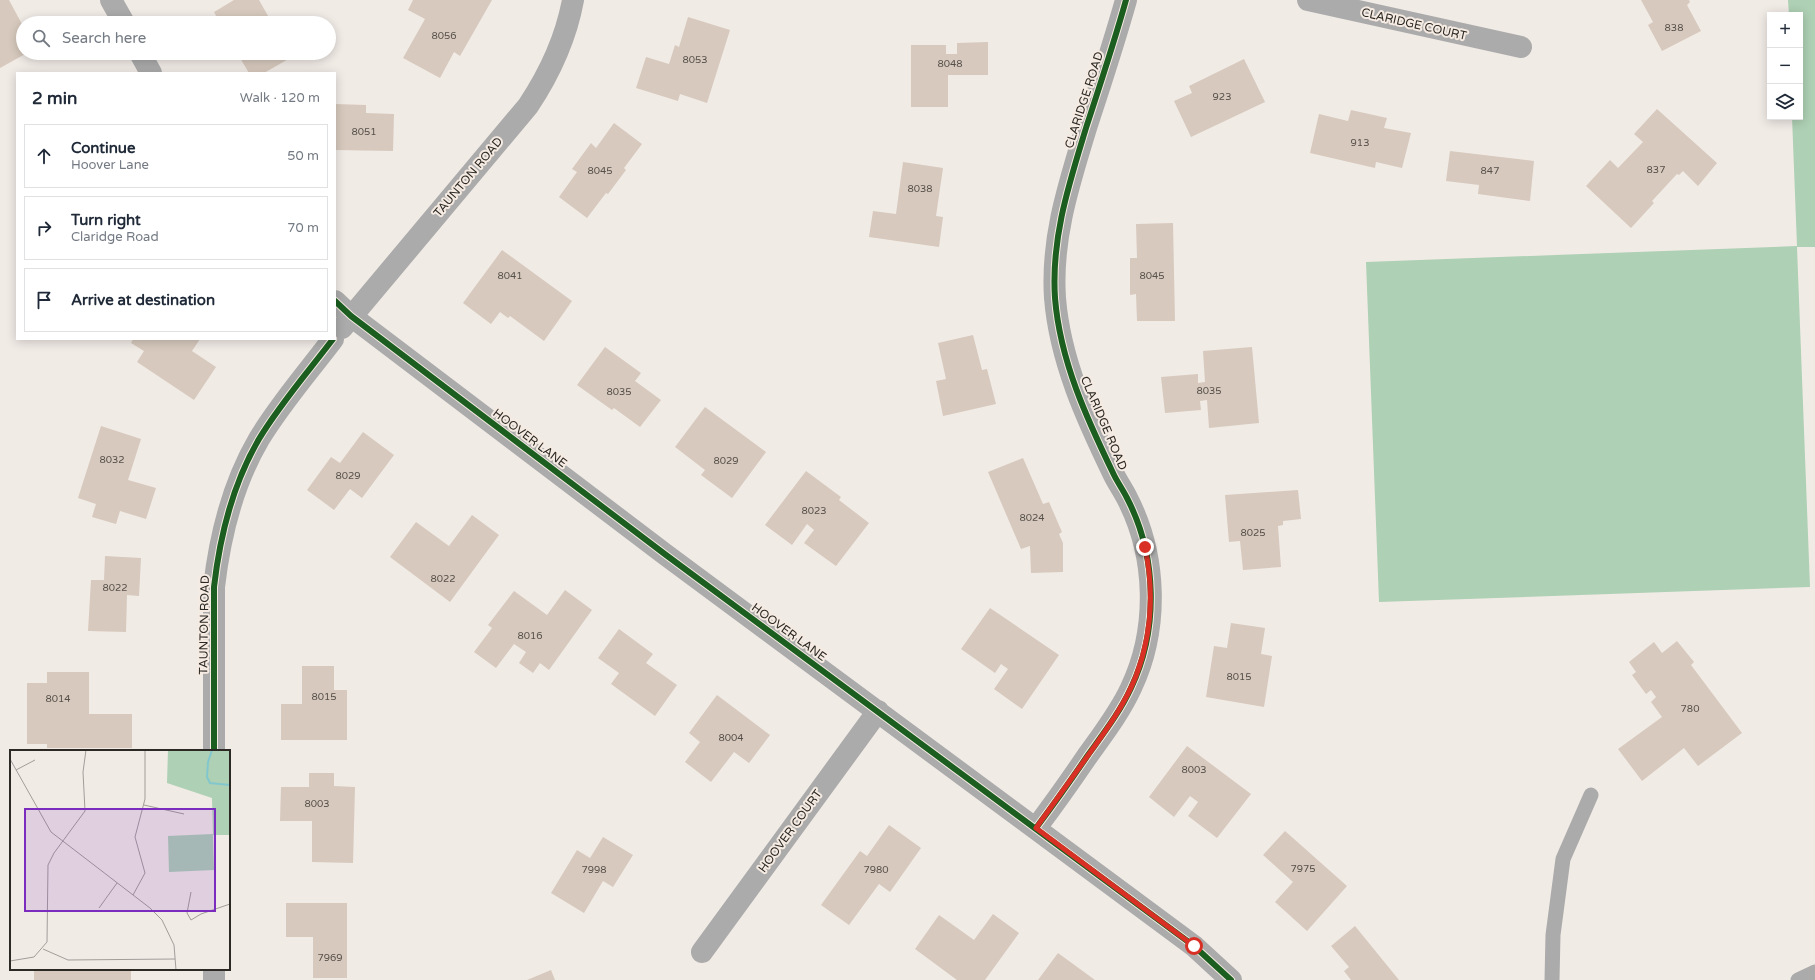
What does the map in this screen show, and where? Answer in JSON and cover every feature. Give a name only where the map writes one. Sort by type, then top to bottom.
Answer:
[{"type":"street","points":[[111,0],[120,16]]},
{"type":"street","name":"TAUNTON ROAD","points":[[336,335],[528,106],[542,85],[560,47],[573,0]]},
{"type":"street","name":"CLARIDGE ROAD","points":[[1036,828],[1112,722],[1126,698],[1141,663],[1147,638],[1150,612],[1150,572],[1142,534],[1128,499],[1115,477],[1084,408],[1068,366],[1061,338],[1055,287],[1056,247],[1062,208],[1126,0]]},
{"type":"street","name":"CLARIDGE COURT","points":[[1308,0],[1520,47]]},
{"type":"street","points":[[144,60],[150,72]]},
{"type":"street","name":"HOOVER LANE","points":[[336,302],[351,316],[666,555],[1194,946],[1231,980]]},
{"type":"street","name":"TAUNTON ROAD","points":[[214,750],[214,587],[217,562],[228,511],[236,486],[258,440],[272,419],[332,340]]},
{"type":"street","name":"HOOVER COURT","points":[[702,952],[878,711]]},
{"type":"lane","points":[[1552,980],[1553,935],[1563,859],[1591,795]]},
{"type":"lane","points":[[1798,980],[1815,972]]},
{"type":"green space","points":[[1788,0],[1815,0],[1815,247],[1797,247],[1810,587],[1379,602],[1366,262],[1797,246],[1792,120],[1803,120],[1803,12],[1789,12]]},
{"type":"building","points":[[0,0],[9,0],[18,16],[16,16],[16,59],[0,68]]},
{"type":"building","points":[[234,0],[259,0],[268,16],[216,16],[214,12]]},
{"type":"building","points":[[413,0],[492,0],[460,56],[454,52],[440,78],[403,58],[425,19],[408,10]]},
{"type":"building","points":[[1641,0],[1689,0],[1690,2],[1687,5],[1701,31],[1662,51],[1648,25],[1653,22]]},
{"type":"building","points":[[688,17],[730,30],[707,103],[680,94],[678,101],[636,88],[646,57],[669,64],[675,45],[679,47]]},
{"type":"building","points":[[988,42],[988,75],[948,75],[948,107],[911,107],[911,45],[946,45],[946,54],[957,54],[957,43]]},
{"type":"building","points":[[1244,59],[1265,102],[1191,137],[1174,101],[1192,93],[1189,86]]},
{"type":"building","points":[[241,60],[287,60],[266,72],[248,72]]},
{"type":"building","points":[[336,104],[366,105],[366,113],[394,114],[393,151],[336,150]]},
{"type":"building","points":[[1657,109],[1717,163],[1698,186],[1683,171],[1679,175],[1677,174],[1652,201],[1654,203],[1631,228],[1586,186],[1610,160],[1618,168],[1643,142],[1634,134]]},
{"type":"building","points":[[1351,110],[1387,118],[1384,128],[1411,133],[1402,168],[1376,162],[1375,168],[1310,153],[1319,114],[1348,121]]},
{"type":"building","points":[[614,123],[642,144],[624,168],[626,170],[587,218],[559,197],[577,172],[572,169],[591,143],[596,148]]},
{"type":"building","points":[[1450,151],[1534,161],[1530,201],[1478,194],[1479,185],[1446,181]]},
{"type":"building","points":[[903,162],[943,168],[936,216],[943,217],[939,247],[869,237],[873,211],[896,214]]},
{"type":"building","points":[[1173,223],[1175,321],[1137,321],[1136,294],[1130,295],[1130,258],[1137,258],[1136,224]]},
{"type":"building","points":[[502,250],[572,301],[544,341],[510,316],[508,318],[500,312],[491,324],[463,303]]},
{"type":"building","points":[[973,335],[982,370],[987,369],[996,404],[943,416],[936,381],[946,379],[938,343]]},
{"type":"building","points":[[132,340],[199,340],[192,351],[216,367],[194,400],[137,362],[144,351],[131,343]]},
{"type":"building","points":[[605,347],[641,373],[635,381],[661,400],[640,427],[614,408],[612,410],[577,385]]},
{"type":"building","points":[[1252,347],[1259,423],[1209,428],[1207,400],[1200,401],[1201,410],[1165,413],[1161,377],[1198,374],[1198,383],[1205,382],[1203,351]]},
{"type":"building","points":[[705,407],[766,452],[732,498],[701,475],[705,470],[675,447]]},
{"type":"building","points":[[101,426],[141,439],[128,480],[156,488],[146,519],[120,511],[116,524],[92,517],[96,504],[78,498]]},
{"type":"building","points":[[363,432],[394,455],[362,498],[350,489],[334,510],[307,490],[331,457],[340,463]]},
{"type":"building","points":[[1023,458],[1043,504],[1049,502],[1062,532],[1059,534],[1063,543],[1063,572],[1031,573],[1030,546],[1021,549],[988,472]]},
{"type":"building","points":[[806,471],[841,497],[839,500],[869,523],[836,566],[804,543],[814,530],[807,524],[792,545],[765,525]]},
{"type":"building","points":[[1298,490],[1301,519],[1283,521],[1283,525],[1278,526],[1281,567],[1243,570],[1240,541],[1229,542],[1225,495]]},
{"type":"building","points":[[472,515],[499,535],[450,602],[390,557],[416,522],[449,546]]},
{"type":"building","points":[[105,556],[141,558],[139,596],[127,595],[126,632],[88,631],[91,580],[104,580]]},
{"type":"building","points":[[565,590],[592,610],[549,670],[540,663],[533,673],[519,663],[526,652],[514,644],[496,668],[474,652],[492,628],[488,625],[514,591],[547,615]]},
{"type":"building","points":[[990,608],[1059,655],[1022,709],[994,689],[1008,669],[1001,664],[995,673],[961,649]]},
{"type":"building","points":[[1231,623],[1265,628],[1261,654],[1272,656],[1264,707],[1206,697],[1214,646],[1227,648]]},
{"type":"building","points":[[619,629],[653,654],[646,663],[677,685],[655,716],[611,684],[619,673],[598,658]]},
{"type":"building","points":[[1677,641],[1694,662],[1691,665],[1742,733],[1698,766],[1684,748],[1642,781],[1618,749],[1662,717],[1651,702],[1656,697],[1651,690],[1646,694],[1632,675],[1636,672],[1629,662],[1654,642],[1662,653]]},
{"type":"building","points":[[302,666],[334,666],[334,690],[347,690],[347,740],[281,740],[281,704],[302,704]]},
{"type":"building","points":[[47,672],[89,672],[89,714],[132,714],[132,748],[47,748],[47,744],[27,744],[27,683],[47,683]]},
{"type":"building","points":[[717,695],[770,735],[749,763],[734,752],[711,782],[685,762],[700,742],[689,733]]},
{"type":"building","points":[[1187,746],[1251,794],[1217,838],[1188,816],[1198,802],[1190,796],[1174,817],[1149,797]]},
{"type":"building","points":[[309,773],[334,773],[334,786],[355,787],[353,863],[312,862],[312,821],[280,821],[281,787],[309,787]]},
{"type":"building","points":[[889,825],[921,848],[890,892],[879,884],[849,925],[821,905],[860,851],[867,856]]},
{"type":"building","points":[[1285,831],[1347,886],[1307,931],[1275,902],[1293,882],[1263,855]]},
{"type":"building","points":[[603,837],[633,855],[613,887],[603,881],[584,913],[551,893],[577,850],[590,858]]},
{"type":"building","points":[[286,903],[347,903],[347,978],[313,978],[313,937],[286,937]]},
{"type":"building","points":[[993,914],[1019,933],[985,980],[957,980],[915,949],[939,915],[974,940]]},
{"type":"building","points":[[1355,926],[1399,980],[1351,980],[1344,971],[1349,967],[1331,946]]},
{"type":"building","points":[[1058,953],[1095,980],[1038,980]]},
{"type":"building","points":[[34,970],[131,970],[131,980],[34,980]]},
{"type":"building","points":[[551,970],[555,980],[527,980]]},
{"type":"cycle path","points":[[1036,828],[1117,714],[1127,697],[1140,665],[1150,617],[1151,593],[1149,568],[1144,544],[1137,520],[1104,454],[1076,389],[1058,321],[1054,276],[1059,233],[1068,191],[1126,0]]},
{"type":"cycle path","points":[[336,302],[351,316],[666,555],[1194,946],[1231,980]]},
{"type":"cycle path","points":[[214,750],[214,587],[220,548],[234,492],[241,474],[267,426],[332,340]]},
{"type":"route","points":[[1145,547],[1150,572],[1151,587],[1147,638],[1141,663],[1131,688],[1112,722],[1036,828],[1194,946]]}]
